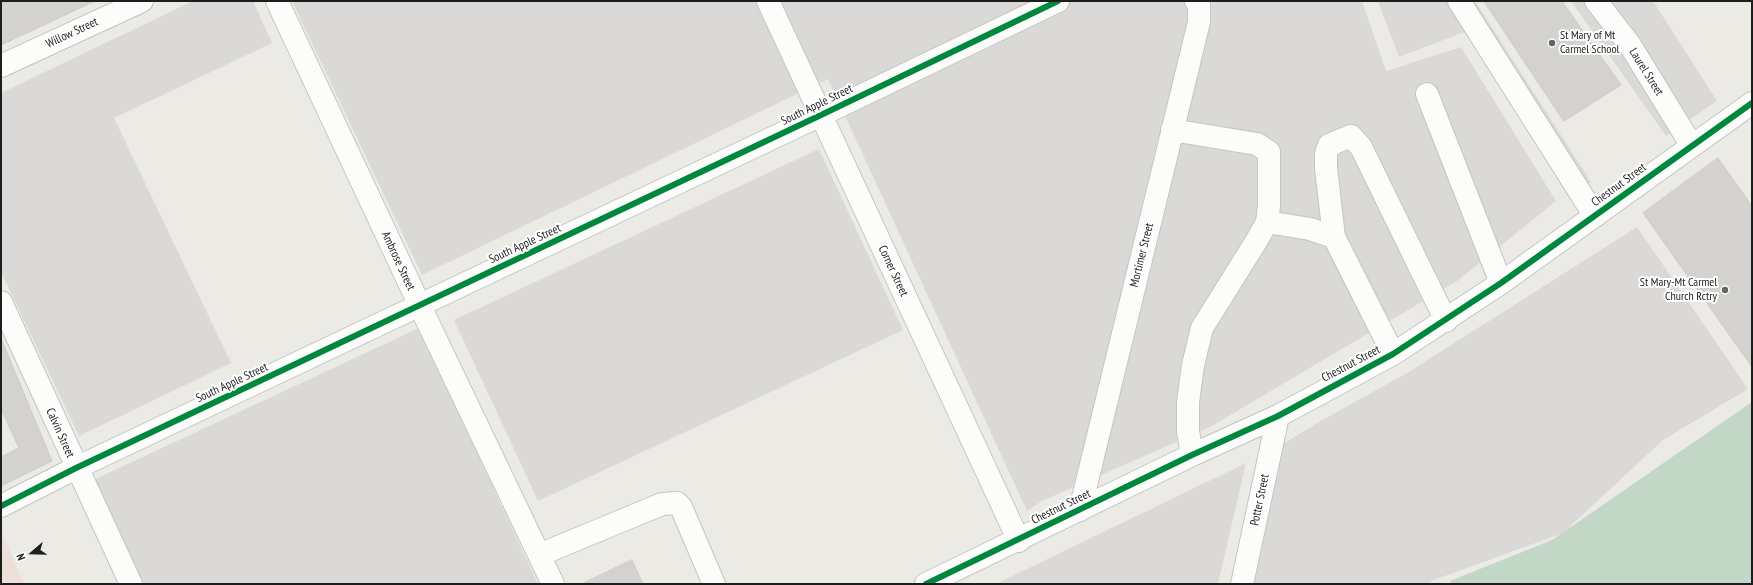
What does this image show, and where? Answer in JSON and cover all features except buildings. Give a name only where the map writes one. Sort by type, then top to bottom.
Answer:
[{"type":"street","name":"Willow Street","points":[[1,66],[142,1]]},
{"type":"street","name":"Ambrose Street","points":[[277,1],[420,306],[553,584]]},
{"type":"street","name":"Corner Street","points":[[768,1],[1019,541]]},
{"type":"street","name":"South Apple Street","points":[[1,506],[76,468],[420,306],[1058,1]]},
{"type":"street","name":"Mortimer Street","points":[[1080,510],[1199,22],[1199,4],[1196,1]]},
{"type":"street","points":[[1459,1],[1595,216]]},
{"type":"street","name":"Laurel Street","points":[[1596,1],[1630,45],[1692,146]]},
{"type":"street","points":[[1427,94],[1501,284]]},
{"type":"street","name":"Chestnut Street","points":[[926,584],[1019,541],[1192,455],[1278,416],[1393,354],[1501,284],[1752,104]]},
{"type":"street","points":[[1172,130],[1257,144],[1269,152],[1269,206],[1267,222],[1202,328],[1193,365],[1188,402],[1188,431],[1192,455]]},
{"type":"street","points":[[1393,354],[1334,237],[1326,154],[1329,145],[1351,136],[1361,147],[1446,320]]},
{"type":"street","points":[[1267,222],[1310,229],[1334,237]]},
{"type":"street","name":"Calvin Street","points":[[1,302],[76,468],[131,584]]},
{"type":"street","name":"Potter Street","points":[[1242,584],[1278,416]]},
{"type":"street","points":[[539,555],[662,504],[677,503],[681,506],[714,584]]},
{"type":"shaded area","points":[[193,1],[253,1],[272,43],[114,118],[231,363],[79,436],[1,272],[1,93]]},
{"type":"shaded area","points":[[292,1],[1362,1],[1386,71],[1461,47],[1556,201],[1457,281],[1210,427],[1042,501],[1027,511],[828,79],[422,275]]},
{"type":"shaded area","points":[[1378,1],[1475,1],[1591,182],[1569,198],[1467,31],[1399,57]]},
{"type":"shaded area","points":[[1571,1],[1653,1],[1717,101],[1666,136]]},
{"type":"shaded area","points":[[819,149],[903,330],[538,501],[454,320]]},
{"type":"shaded area","points":[[1637,227],[1748,389],[1663,440],[1563,533],[1431,581],[1431,584],[1254,584],[1281,445],[1407,373]]},
{"type":"shaded area","points":[[419,328],[538,584],[134,584],[87,483]]},
{"type":"shaded area","points":[[1246,463],[1218,584],[996,584]]},
{"type":"shaded area","points":[[1,531],[24,584],[1,584]]},
{"type":"green space","points":[[1752,402],[1752,584],[1450,584],[1450,581],[1552,540]]},
{"type":"cycle path","points":[[1,506],[76,468],[1058,1]]},
{"type":"cycle path","points":[[926,584],[1192,455],[1278,416],[1393,354],[1501,283],[1752,103]]},
{"type":"place","name":"St Mary of Mt Carmel School","points":[[1552,43]]},
{"type":"place","name":"St Mary-Mt Carmel Church Rctry","points":[[1725,290]]}]
